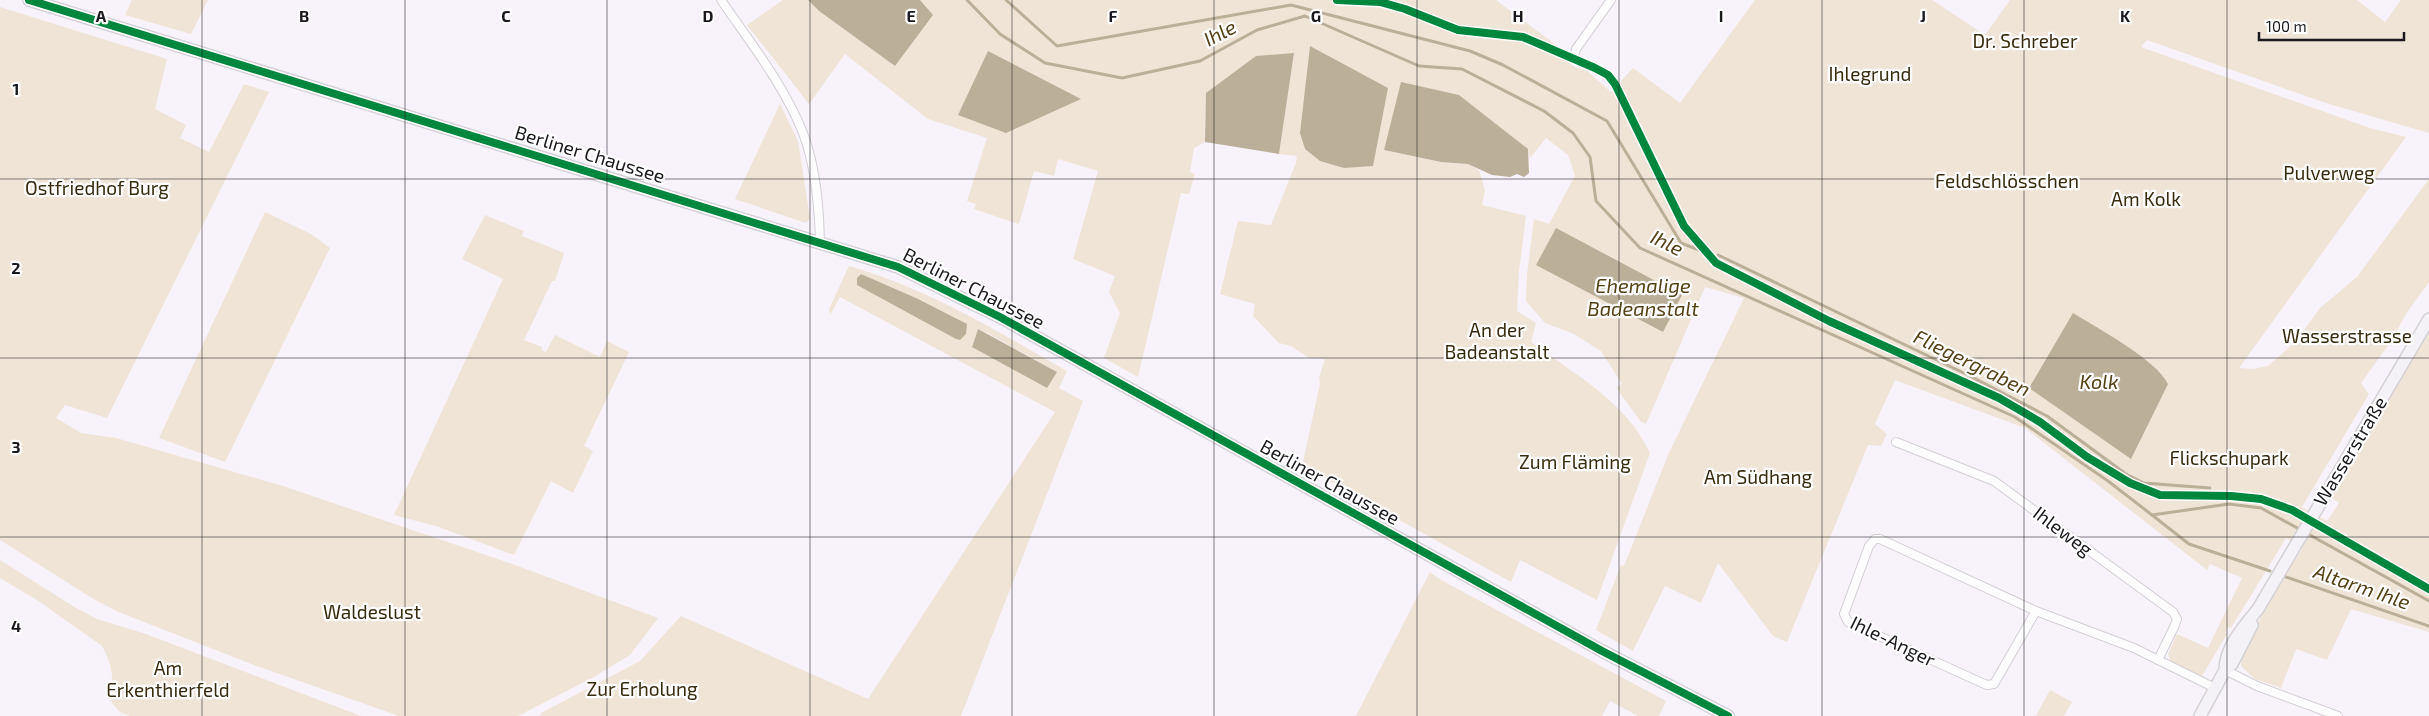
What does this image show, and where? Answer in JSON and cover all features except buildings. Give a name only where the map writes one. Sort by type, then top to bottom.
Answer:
[{"type":"main road","name":"Berliner Chaussee","points":[[29,0],[898,267],[951,292],[1602,651],[1728,716]]},
{"type":"main road","name":"Wasserstraße","points":[[2200,716],[2225,670],[2225,661],[2231,647],[2258,609],[2429,319]]},
{"type":"street","points":[[721,0],[775,80],[803,133],[814,179],[820,242]]},
{"type":"street","points":[[1574,58],[1576,49],[1611,0]]},
{"type":"street","name":"Ihleweg","points":[[1896,442],[1994,481],[2173,612],[2176,619],[2175,625],[2158,660]]},
{"type":"street","name":"Ihle-Anger","points":[[2036,610],[1992,685],[1980,682],[1848,622],[1844,614],[1869,546],[1875,539],[1880,539],[2036,610],[2119,642],[2214,688]]},
{"type":"street","points":[[2225,670],[2262,688],[2338,716]]},
{"type":"green space","points":[[132,0],[208,0],[191,34],[125,15]]},
{"type":"green space","points":[[783,0],[808,0],[819,11],[895,66],[932,15],[920,0],[1496,0],[1564,51],[1555,53],[1575,67],[1586,70],[1611,92],[1633,68],[1680,103],[1755,0],[1932,0],[1985,35],[2010,0],[2357,0],[2385,22],[2401,0],[2429,0],[2429,133],[2326,103],[2147,40],[2141,47],[2370,128],[2406,137],[2239,368],[2253,369],[2268,366],[2296,341],[2320,308],[2357,277],[2429,179],[2429,282],[2361,383],[2369,394],[2302,507],[2327,521],[2339,503],[2331,497],[2429,330],[2429,632],[2351,609],[2327,660],[2296,649],[2281,688],[2255,679],[2241,666],[2244,649],[2273,594],[2303,548],[2286,538],[2231,628],[2228,627],[2225,633],[2227,634],[2202,676],[2171,662],[2168,654],[2177,634],[2208,648],[2242,578],[2210,564],[2207,570],[2025,428],[1895,380],[1875,424],[1887,434],[1881,446],[1868,445],[1787,642],[1773,636],[1718,563],[1701,603],[1665,586],[1633,651],[1596,630],[1621,565],[1624,566],[1668,455],[1744,298],[1705,287],[1646,424],[1641,422],[1617,389],[1622,384],[1601,351],[1574,334],[1545,323],[1526,301],[1527,274],[1534,219],[1549,224],[1575,176],[1568,155],[1546,138],[1530,158],[1528,149],[1384,150],[1441,162],[1469,164],[1479,170],[1485,190],[1482,205],[1526,216],[1519,271],[1517,311],[1536,323],[1531,342],[1598,390],[1614,404],[1640,435],[1650,453],[1597,600],[1520,560],[1511,582],[1302,466],[1320,384],[1319,378],[1325,359],[1309,358],[1291,346],[1279,343],[1253,316],[1255,304],[1220,294],[1238,221],[1271,225],[1296,163],[1297,156],[1279,154],[1294,53],[1206,93],[1205,142],[1194,148],[1190,172],[1195,174],[1189,194],[1181,193],[1138,377],[1104,358],[1120,313],[1109,292],[1115,276],[1073,259],[1098,171],[1058,159],[1054,176],[1034,171],[1019,224],[974,209],[976,204],[967,201],[987,138],[928,119],[845,54],[809,104],[747,25]]},
{"type":"green space","points":[[0,7],[167,59],[155,109],[186,125],[180,138],[209,152],[244,84],[269,92],[107,418],[65,405],[56,418],[81,433],[116,438],[283,486],[515,565],[658,618],[630,655],[592,678],[518,716],[399,716],[254,665],[116,611],[0,540]]},
{"type":"green space","points":[[780,104],[798,141],[810,219],[806,223],[735,199]]},
{"type":"green space","points":[[265,212],[311,234],[330,248],[225,462],[159,438]]},
{"type":"green space","points":[[485,215],[524,231],[522,236],[564,253],[555,281],[552,281],[524,340],[542,347],[542,350],[546,352],[555,335],[600,357],[607,341],[629,352],[584,446],[593,451],[573,493],[551,481],[514,555],[436,526],[394,515],[503,279],[462,259]]},
{"type":"green space","name":"Zur Erholung","points":[[849,266],[878,275],[934,298],[1067,371],[1059,388],[1083,401],[961,716],[540,716],[541,713],[640,661],[681,616],[868,699],[1055,412],[840,297],[830,315],[829,309]],"holes":[[[861,274],[916,298],[960,340],[858,285],[859,275]],[[978,329],[989,334],[1057,372],[972,346]]]},
{"type":"green space","name":"Am Erkenthierfeld","points":[[0,560],[76,608],[97,619],[146,634],[361,716],[130,716],[120,712],[111,702],[112,673],[102,646],[37,600],[0,578]]},
{"type":"green space","points":[[1430,572],[1441,580],[1666,701],[1659,716],[1638,716],[1610,701],[1602,716],[1356,716]]},
{"type":"green space","points":[[2050,690],[2072,702],[2064,716],[2036,716]]},
{"type":"water","points":[[808,0],[920,0],[933,15],[895,66],[819,11]]},
{"type":"water","points":[[1310,46],[1388,88],[1373,166],[1344,168],[1320,161],[1305,149],[1300,133]]},
{"type":"water","points":[[988,51],[1081,99],[1006,133],[958,115]]},
{"type":"water","points":[[1294,53],[1279,154],[1205,142],[1206,93],[1256,56]]},
{"type":"water","points":[[1401,82],[1459,95],[1528,149],[1529,173],[1524,177],[1517,174],[1510,177],[1492,175],[1468,164],[1441,162],[1384,150]]},
{"type":"water","name":"Ehemalige Badeanstalt","points":[[1556,228],[1682,295],[1663,332],[1536,265]]},
{"type":"water","points":[[861,274],[916,298],[967,324],[966,334],[960,340],[956,339],[857,285],[857,278]]},
{"type":"water","name":"Kolk","points":[[2073,313],[2139,355],[2162,375],[2168,384],[2131,459],[2029,388]]},
{"type":"water","points":[[978,329],[1057,372],[1047,388],[972,347]]},
{"type":"waterway","name":"Ihle","points":[[967,0],[1000,34],[1045,63],[1122,78],[1200,61],[1257,30],[1305,16],[1419,66],[1462,69],[1544,111],[1573,133],[1590,157],[1596,201],[1640,248],[2015,417],[2108,481],[2152,515],[2229,504],[2261,508],[2429,601]]},
{"type":"waterway","name":"Fliegergraben","points":[[1006,0],[1057,46],[1291,5],[1470,51],[1503,65],[1607,121],[1681,243],[1699,250]]},
{"type":"waterway","name":"Fliegergraben","points":[[1718,255],[1970,376],[2047,416],[2126,474],[2144,483],[2210,488]]},
{"type":"waterway","name":"Altarm Ihle","points":[[2152,515],[2189,544],[2270,571]]},
{"type":"waterway","name":"Altarm Ihle","points":[[2286,577],[2429,626]]},
{"type":"cycle path","points":[[29,0],[898,267],[1000,317],[1602,651],[1728,716]]},
{"type":"cycle path","points":[[1337,0],[1380,2],[1405,9],[1458,30],[1523,37],[1608,75],[1615,84],[1684,226],[1716,263],[1829,321],[1999,398],[2040,422],[2087,457],[2130,483],[2160,495],[2231,496],[2261,499],[2292,510],[2429,589]]},
{"type":"park label","name":"Dr. Schreber","points":[[2025,41]]},
{"type":"park label","name":"Ihlegrund","points":[[1870,74]]},
{"type":"park label","name":"Pulverweg","points":[[2329,173]]},
{"type":"park label","name":"Feldschlösschen","points":[[2007,181]]},
{"type":"park label","name":"Ostfriedhof Burg","points":[[97,188]]},
{"type":"park label","name":"Am Kolk","points":[[2146,199]]},
{"type":"park label","name":"Wasserstrasse","points":[[2347,336]]},
{"type":"park label","name":"An der Badeanstalt","points":[[1497,341]]},
{"type":"park label","name":"Flickschupark","points":[[2229,458]]},
{"type":"park label","name":"Zum Fläming","points":[[1575,462]]},
{"type":"park label","name":"Am Südhang","points":[[1758,477]]},
{"type":"park label","name":"Waldeslust","points":[[372,612]]}]
